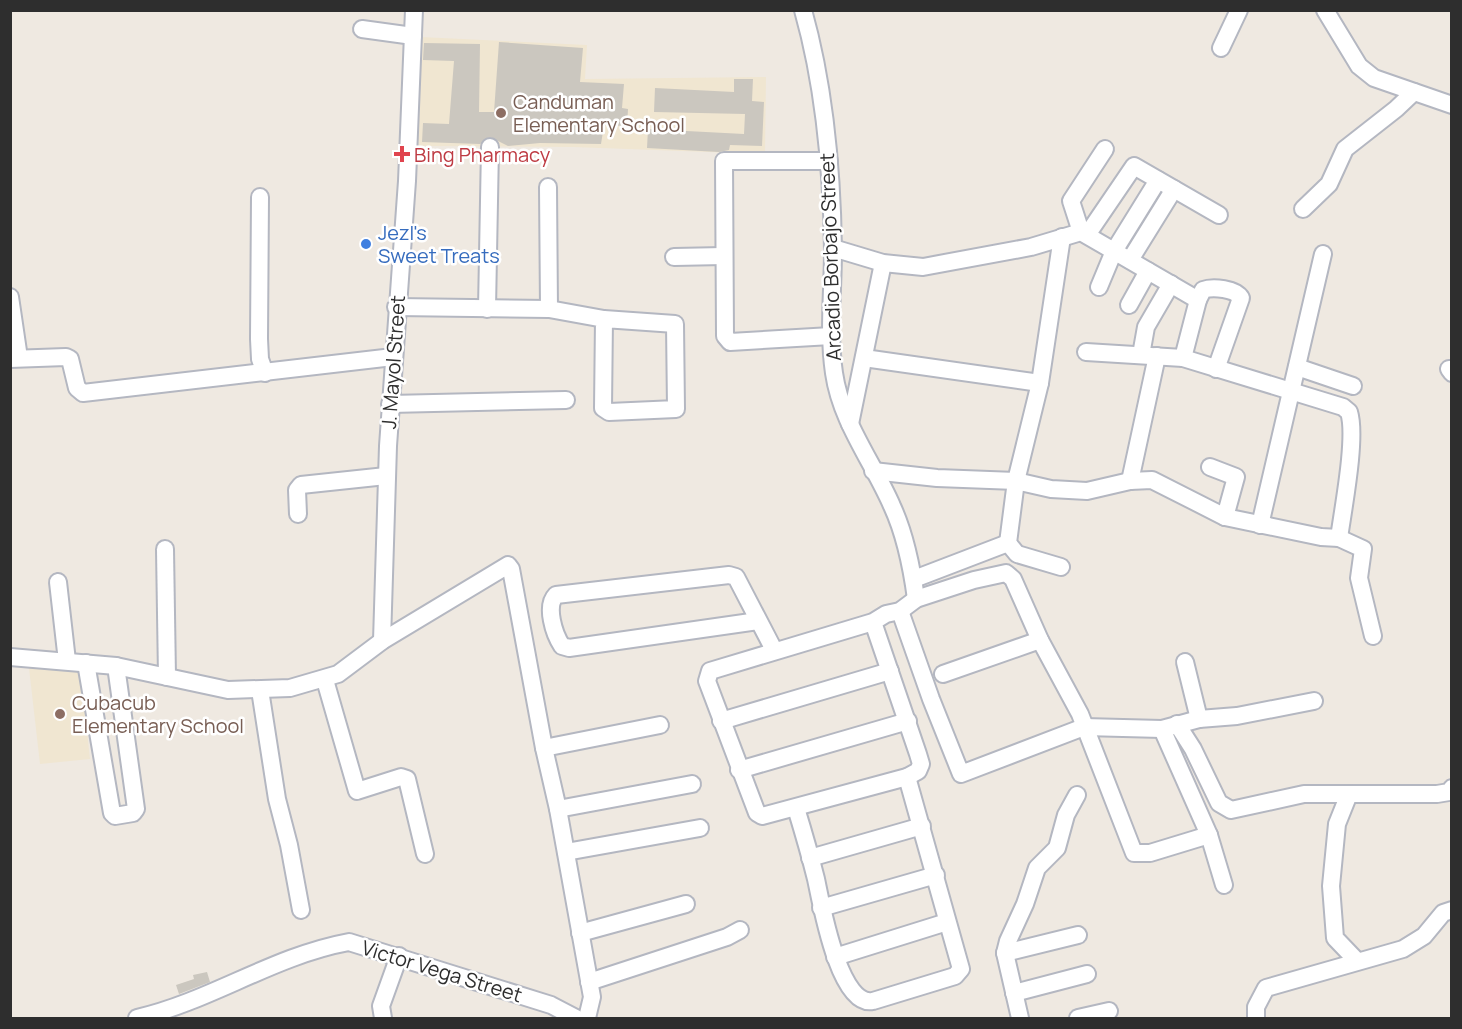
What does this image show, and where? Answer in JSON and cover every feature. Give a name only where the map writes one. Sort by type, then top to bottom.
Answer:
[{"type":"street","name":"J. Mayol Street","points":[[382,641],[386,476],[396,307],[407,181],[414,10]]},
{"type":"street","name":"Arcadio Borbajo Street","points":[[803,10],[814,50],[829,161],[833,248],[831,336],[834,375],[850,425],[892,506],[914,579],[916,599]]},
{"type":"street","points":[[1221,48],[1239,10]]},
{"type":"street","points":[[1325,10],[1359,66],[1374,78],[1452,105]]},
{"type":"street","points":[[362,29],[413,36]]},
{"type":"street","points":[[1303,209],[1329,184],[1345,149],[1414,92]]},
{"type":"street","points":[[487,309],[490,147]]},
{"type":"street","points":[[1105,149],[1071,201],[1084,233],[1198,300]]},
{"type":"street","points":[[829,161],[724,160],[724,256],[727,339],[730,342],[831,336]]},
{"type":"street","points":[[833,248],[883,263],[923,267],[1031,247],[1084,233],[1134,166],[1219,215]]},
{"type":"street","points":[[1099,287],[1114,251],[1158,180]]},
{"type":"street","points":[[548,187],[549,309]]},
{"type":"street","points":[[1130,260],[1174,189]]},
{"type":"street","points":[[260,197],[259,339],[260,359],[265,373]]},
{"type":"street","points":[[1061,567],[1017,554],[1008,543],[1016,481],[1040,383],[1062,237]]},
{"type":"street","points":[[1260,525],[1318,286],[1323,254]]},
{"type":"street","points":[[674,257],[724,256]]},
{"type":"street","points":[[850,425],[883,263]]},
{"type":"street","points":[[1129,305],[1148,271]]},
{"type":"street","points":[[1130,481],[1149,356],[1146,327],[1171,284]]},
{"type":"street","points":[[1183,358],[1198,300],[1203,290],[1211,288],[1237,293],[1241,298],[1216,369]]},
{"type":"street","points":[[10,297],[15,358],[66,357],[70,359],[77,388],[83,393],[393,357]]},
{"type":"street","points":[[396,307],[549,309],[604,319],[675,324],[676,409],[609,412],[603,408],[604,319]]},
{"type":"street","points":[[1086,352],[1183,358],[1343,407],[1350,415],[1349,467],[1340,538]]},
{"type":"street","points":[[864,358],[1040,383]]},
{"type":"street","points":[[1297,367],[1353,386]]},
{"type":"street","points":[[390,404],[566,400]]},
{"type":"street","points":[[1210,467],[1236,477],[1225,517]]},
{"type":"street","points":[[873,471],[937,478],[1016,481],[1051,489],[1087,490],[1130,481],[1152,480],[1225,517],[1321,537],[1340,538],[1363,549],[1359,578],[1374,636]]},
{"type":"street","points":[[298,514],[297,490],[301,485],[386,476]]},
{"type":"street","points":[[914,579],[1008,543]]},
{"type":"street","points":[[165,549],[167,677]]},
{"type":"street","points":[[10,657],[116,666],[228,690],[290,688],[325,680],[348,668],[382,641],[508,565],[511,569],[544,748],[558,809],[592,998],[588,1018]]},
{"type":"street","points":[[887,616],[890,671],[921,765],[918,771],[907,777],[796,808],[762,816],[757,813],[707,681],[710,671],[887,616],[916,599],[974,580],[1006,573],[1013,579],[1040,640],[1080,714],[1134,853],[1150,853],[1209,835]]},
{"type":"street","points":[[758,621],[570,648],[562,646],[557,638],[551,609],[552,599],[556,595],[720,574],[736,577],[774,650]]},
{"type":"street","points":[[58,582],[67,661]]},
{"type":"street","points":[[887,616],[930,699],[961,774],[1084,727],[1170,727],[1199,719],[1237,716],[1314,701]]},
{"type":"street","points":[[943,674],[1040,640]]},
{"type":"street","points":[[86,663],[112,813],[115,816],[133,813],[136,809],[116,666]]},
{"type":"street","points":[[1185,663],[1199,719]]},
{"type":"street","points":[[721,721],[890,671]]},
{"type":"street","points":[[325,680],[357,791],[401,777],[407,778],[425,854]]},
{"type":"street","points":[[260,690],[277,799],[289,845],[301,910]]},
{"type":"street","points":[[740,770],[908,721]]},
{"type":"street","points":[[544,748],[660,725]]},
{"type":"street","points":[[1170,727],[1224,808],[1231,810],[1304,794],[1437,794],[1449,792],[1452,788]]},
{"type":"street","points":[[1170,727],[1209,835],[1224,885]]},
{"type":"street","points":[[796,808],[835,957],[857,997],[868,1002],[955,976],[961,969],[907,777]]},
{"type":"street","points":[[558,809],[692,784]]},
{"type":"street","points":[[1349,794],[1337,824],[1331,886],[1335,938],[1357,961]]},
{"type":"street","points":[[1020,1018],[1005,953],[1037,868],[1056,848],[1066,815],[1077,795]]},
{"type":"street","points":[[810,858],[922,826]]},
{"type":"street","points":[[566,852],[700,828]]},
{"type":"street","points":[[821,908],[936,876]]},
{"type":"street","points":[[580,933],[686,904]]},
{"type":"street","points":[[1256,1018],[1256,1007],[1266,988],[1415,944],[1443,913],[1452,910]]},
{"type":"street","points":[[835,957],[947,922]]},
{"type":"street","points":[[589,982],[727,937],[740,930]]},
{"type":"street","points":[[1005,953],[1078,935]]},
{"type":"street","name":"Victor Vega Street","points":[[137,1018],[185,1013],[229,982],[316,948],[349,942],[551,1005],[576,1018]]},
{"type":"street","points":[[383,1018],[381,1006],[399,956]]},
{"type":"street","points":[[1014,993],[1087,974]]},
{"type":"street","points":[[1078,1018],[1109,1011]]},
{"type":"shaded area","points":[[420,37],[587,45],[585,79],[766,77],[765,154],[573,147],[418,146]]},
{"type":"shaded area","name":"Cubacub Elementary School","points":[[29,668],[80,669],[90,759],[40,764]]},
{"type":"building","name":"Canduman Elementary School","points":[[499,42],[583,48],[580,82],[624,84],[622,108],[628,109],[627,126],[604,125],[601,144],[540,143],[508,146],[490,137],[480,144],[422,142],[423,123],[449,124],[454,61],[423,60],[424,43],[480,44],[479,112],[494,112]]},
{"type":"building","points":[[734,79],[753,79],[752,101],[764,102],[762,146],[730,145],[729,150],[719,152],[647,148],[648,129],[744,134],[745,114],[654,112],[655,88],[734,92]]},
{"type":"building","points":[[207,972],[210,982],[179,994],[176,985],[194,979],[193,975]]},
{"type":"place","name":"Canduman Elementary School","points":[[501,113]]},
{"type":"place","name":"Bing Pharmacy","points":[[402,154]]},
{"type":"place","name":"Jezl's Sweet Treats","points":[[366,244]]},
{"type":"place","name":"Cubacub Elementary School","points":[[60,714]]}]
